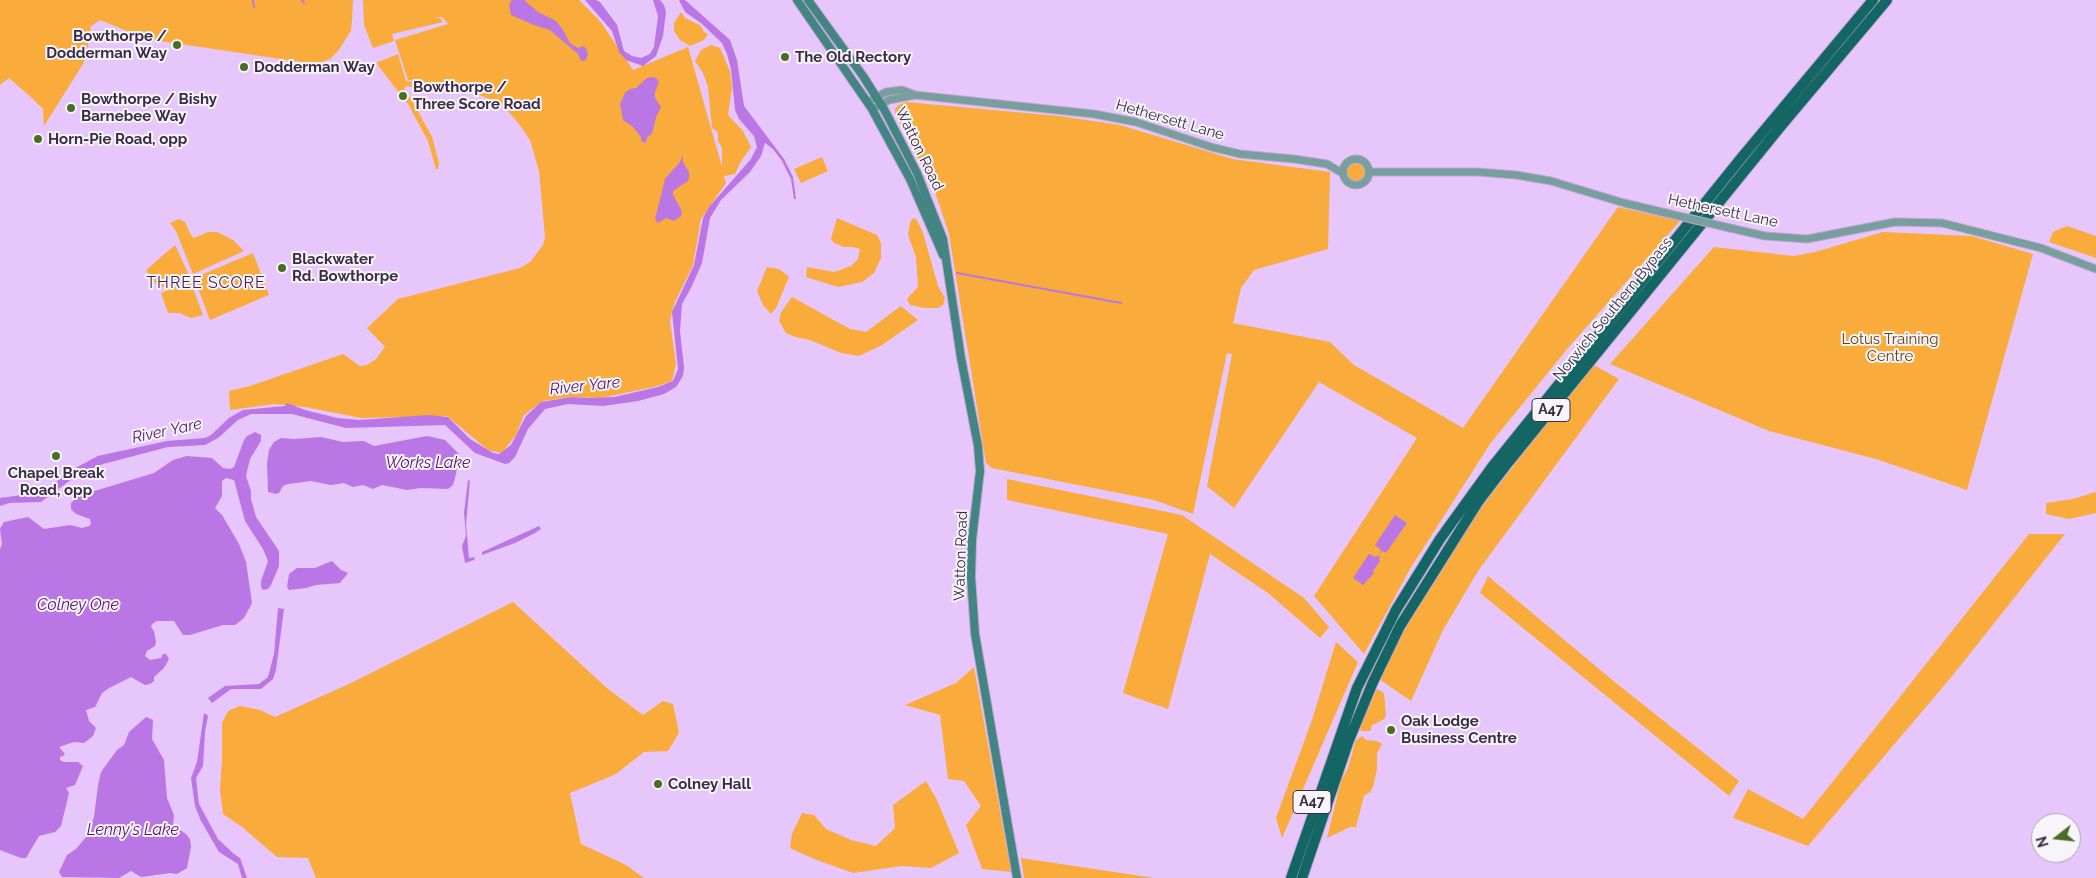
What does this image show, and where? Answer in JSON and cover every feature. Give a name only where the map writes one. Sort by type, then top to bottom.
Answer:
[{"type":"highway","name":"Norwich Southern Bypass","points":[[1290,878],[1357,688],[1396,610],[1440,539],[1498,460],[1742,157],[1873,0]]},
{"type":"highway","name":"Norwich Southern Bypass","points":[[1303,876],[1349,740],[1372,682],[1400,626],[1478,502],[1512,457],[1781,126],[1887,0]]},
{"type":"highway","name":"A47","points":[[1285,878],[1342,728]]},
{"type":"main road","name":"Watton Road","points":[[797,0],[870,105],[910,179],[946,264]]},
{"type":"main road","name":"Watton Road","points":[[808,0],[881,104],[930,203],[943,239],[980,462],[971,563],[971,591],[975,627],[1017,878]]},
{"type":"street","name":"Hethersett Lane","points":[[876,96],[895,90],[908,91],[915,95]]},
{"type":"street","name":"Hethersett Lane","points":[[881,104],[897,98],[915,95],[1101,115],[1136,122],[1211,147],[1240,154],[1327,164],[1345,164],[1352,159],[1362,160],[1369,167],[1370,172],[1366,181],[1357,186],[1347,182],[1342,173],[1327,164]]},
{"type":"street","name":"Watton Road","points":[[870,105],[876,96]]},
{"type":"street","name":"Watton Road","points":[[870,105],[881,104]]},
{"type":"street","points":[[1342,173],[1345,164]]},
{"type":"street","name":"Hethersett Lane","points":[[1370,172],[1478,172],[1516,175],[1551,181],[1624,203],[1765,236],[1806,239],[1895,222],[1942,223],[2040,248],[2096,269]]},
{"type":"green space","points":[[0,0],[353,0],[351,31],[338,51],[330,59],[322,62],[308,63],[146,39],[100,20],[91,26],[83,64],[44,126],[43,109],[33,99],[9,78],[0,85]]},
{"type":"green space","points":[[363,0],[579,0],[600,21],[633,70],[688,47],[722,167],[722,148],[718,141],[718,132],[712,128],[708,87],[703,73],[695,61],[701,50],[711,45],[720,48],[730,71],[732,88],[728,115],[743,131],[751,147],[735,174],[724,176],[726,183],[701,219],[693,265],[674,304],[670,321],[676,364],[672,381],[658,386],[601,398],[571,397],[543,401],[524,415],[516,435],[502,453],[488,450],[447,416],[361,418],[305,407],[275,404],[230,410],[229,391],[250,386],[343,354],[360,366],[367,365],[376,359],[385,347],[367,328],[398,299],[520,268],[530,262],[543,245],[545,237],[539,171],[530,140],[519,124],[503,105],[482,96],[450,86],[408,80],[395,40],[448,24],[442,17],[434,17],[440,18],[443,22],[392,34],[394,41],[373,48],[364,25]]},
{"type":"green space","points":[[681,12],[685,18],[700,25],[704,32],[708,34],[704,40],[690,46],[680,40],[674,31],[674,23]]},
{"type":"green space","points":[[398,54],[406,81],[452,88],[450,92],[406,86],[404,90],[413,102],[432,137],[439,163],[438,169],[436,169],[428,141],[408,104],[376,63]]},
{"type":"green space","points":[[906,102],[1059,116],[1120,125],[1233,159],[1330,172],[1328,249],[1254,270],[1241,288],[1233,323],[1330,342],[1354,365],[1463,428],[1618,207],[1680,221],[1568,348],[1490,444],[1410,569],[1364,654],[1314,596],[1417,438],[1319,382],[1234,508],[1207,486],[1232,354],[1227,353],[1193,514],[1154,500],[992,468],[986,463],[949,234],[935,192],[895,113],[895,109],[899,105]]},
{"type":"green space","points":[[822,157],[828,171],[801,183],[794,169]]},
{"type":"green space","points":[[1352,162],[1360,162],[1366,168],[1366,176],[1360,182],[1352,182],[1346,176],[1346,168]]},
{"type":"green space","points":[[837,218],[877,235],[881,243],[881,258],[874,273],[862,282],[838,287],[806,277],[807,267],[834,272],[851,266],[858,259],[860,249],[844,247],[834,243],[831,239]]},
{"type":"green space","points":[[913,218],[917,220],[923,233],[938,286],[945,298],[943,305],[938,308],[910,305],[907,299],[918,287],[916,257],[908,235]]},
{"type":"green space","points":[[179,219],[185,222],[194,238],[208,232],[217,232],[233,240],[244,251],[193,274],[176,231],[170,223]]},
{"type":"green space","points":[[2067,226],[2096,236],[2096,258],[2049,242],[2053,232]]},
{"type":"green space","name":"Lotus Training Centre","points":[[1883,232],[1972,236],[2033,254],[1967,490],[1876,459],[1769,431],[1610,364],[1714,247],[1794,256],[1815,252]]},
{"type":"green space","points":[[175,245],[189,275],[159,289],[146,270]]},
{"type":"green space","points":[[253,253],[269,295],[210,320],[194,278]]},
{"type":"green space","points":[[767,267],[779,269],[789,277],[776,308],[771,314],[763,305],[757,291]]},
{"type":"green space","points":[[190,280],[203,315],[191,318],[179,313],[168,313],[161,293]]},
{"type":"green space","points":[[792,297],[850,329],[866,332],[901,306],[918,320],[882,345],[859,356],[841,353],[810,340],[786,333],[779,321],[781,312]]},
{"type":"green space","points":[[1592,364],[1619,379],[1478,571],[1443,630],[1411,701],[1379,679],[1414,611],[1468,525]]},
{"type":"green space","points":[[1007,479],[1182,515],[1304,598],[1329,627],[1320,638],[1268,593],[1210,554],[1168,709],[1123,693],[1168,534],[1007,500]]},
{"type":"green space","points":[[2096,492],[2096,513],[2069,519],[2046,514],[2046,503],[2073,499]]},
{"type":"green space","points":[[2029,534],[2065,534],[1953,675],[1808,846],[1733,818],[1748,789],[1803,819]]},
{"type":"green space","points":[[1488,576],[1611,679],[1739,781],[1729,796],[1480,593]]},
{"type":"green space","points":[[513,602],[608,689],[643,715],[663,701],[673,704],[679,733],[668,751],[644,752],[616,774],[570,793],[581,844],[626,865],[644,878],[316,878],[308,858],[277,857],[242,827],[223,814],[220,790],[222,723],[228,711],[240,706],[260,710],[275,717],[349,684]]},
{"type":"green space","points":[[1336,642],[1358,662],[1282,838],[1276,818],[1312,720]]},
{"type":"green space","points":[[974,667],[1011,872],[982,869],[966,825],[981,806],[964,781],[948,779],[940,715],[905,705],[956,683]]},
{"type":"green space","points":[[1377,689],[1384,693],[1386,716],[1371,726],[1371,731],[1361,731],[1360,727]]},
{"type":"green space","points":[[1362,736],[1366,740],[1377,741],[1382,744],[1377,753],[1377,769],[1373,787],[1364,796],[1356,827],[1350,827],[1327,838],[1341,781],[1348,768],[1356,740]]},
{"type":"green space","points":[[926,781],[937,800],[959,853],[931,868],[902,866],[853,873],[790,848],[792,834],[802,813],[814,815],[826,829],[851,840],[876,846],[895,828],[893,805]]},
{"type":"green space","points":[[1021,858],[1154,878],[1024,878]]},
{"type":"water","points":[[512,0],[524,0],[538,12],[556,21],[570,43],[578,48],[583,46],[586,48],[588,54],[586,60],[581,61],[578,54],[550,30],[511,15],[509,4]]},
{"type":"water","points":[[585,0],[600,2],[617,25],[624,51],[632,56],[641,58],[650,54],[654,47],[658,16],[653,0],[660,0],[666,12],[663,36],[656,56],[643,66],[626,60],[619,52],[612,31]]},
{"type":"water","points":[[679,0],[685,0],[730,40],[737,60],[744,106],[784,159],[793,177],[796,199],[794,199],[791,179],[782,161],[773,149],[765,143],[761,156],[750,172],[721,200],[710,218],[702,263],[682,304],[680,331],[684,367],[683,376],[676,387],[664,394],[638,401],[603,406],[568,404],[545,409],[528,429],[515,457],[505,464],[475,453],[445,425],[346,428],[292,414],[251,414],[238,420],[218,438],[205,445],[168,447],[103,464],[76,476],[41,502],[9,503],[0,506],[0,498],[44,492],[68,472],[98,456],[167,441],[205,438],[211,435],[229,418],[243,410],[285,406],[287,403],[305,410],[337,418],[359,420],[429,415],[448,417],[470,439],[493,453],[499,454],[511,445],[526,416],[541,402],[572,397],[614,397],[658,387],[673,381],[678,369],[672,312],[694,265],[703,218],[709,207],[751,159],[757,147],[754,136],[739,119],[735,110],[731,69],[722,43],[701,23],[685,12]]},
{"type":"water","points":[[647,78],[656,78],[659,82],[655,98],[661,107],[656,117],[652,134],[647,137],[646,143],[641,141],[641,137],[633,127],[623,120],[620,104],[625,93],[630,89],[636,88]]},
{"type":"water","points":[[683,155],[683,162],[689,172],[688,181],[673,191],[673,195],[682,211],[681,216],[674,221],[666,218],[658,223],[655,219],[665,179],[680,162]]},
{"type":"water","name":"Colney One","points":[[255,432],[261,435],[261,441],[250,459],[246,476],[256,517],[279,551],[279,566],[271,585],[268,589],[263,590],[261,587],[261,581],[268,561],[263,549],[245,521],[234,480],[226,478],[222,481],[222,496],[215,508],[222,515],[239,544],[246,562],[252,603],[244,618],[235,625],[223,625],[190,635],[183,635],[174,621],[157,621],[152,624],[151,627],[154,631],[156,642],[155,646],[147,651],[145,656],[150,660],[161,658],[163,654],[166,654],[169,659],[164,668],[154,677],[154,681],[150,684],[145,685],[131,677],[102,693],[95,707],[86,710],[89,721],[96,728],[93,736],[84,743],[74,742],[59,747],[65,754],[60,757],[60,760],[64,762],[78,762],[83,766],[75,785],[66,788],[69,793],[61,826],[55,832],[39,836],[26,858],[0,850],[0,549],[2,544],[0,529],[4,522],[28,517],[44,529],[70,525],[82,528],[89,526],[91,524],[90,519],[76,514],[71,509],[71,503],[78,496],[154,473],[173,460],[187,456],[212,458],[223,468],[230,469],[234,467],[244,440]]},
{"type":"water","name":"Works Lake","points":[[427,436],[445,440],[459,454],[453,485],[448,489],[421,488],[407,490],[382,485],[373,489],[363,485],[353,487],[344,483],[331,485],[311,481],[288,484],[283,486],[279,493],[276,494],[268,492],[267,463],[269,450],[274,442],[281,438],[321,437],[343,442],[364,441],[374,446]]},
{"type":"water","points":[[468,480],[470,481],[466,524],[469,558],[475,557],[474,560],[465,563],[462,546],[466,536],[464,513]]},
{"type":"water","points":[[1395,515],[1407,523],[1386,553],[1383,551],[1380,554],[1381,550],[1375,545]]},
{"type":"water","points":[[539,526],[541,529],[535,533],[515,543],[482,555],[482,552]]},
{"type":"water","points":[[1369,554],[1376,557],[1379,555],[1380,561],[1373,571],[1374,573],[1363,585],[1353,578]]},
{"type":"water","points":[[332,561],[341,570],[348,573],[340,583],[289,590],[287,587],[289,574],[297,568],[315,568]]},
{"type":"water","points":[[278,608],[284,609],[276,670],[273,679],[261,689],[231,689],[212,703],[208,698],[225,686],[259,684],[268,677],[274,654]]},
{"type":"water","points":[[204,713],[208,716],[203,766],[196,778],[199,804],[218,839],[240,858],[247,878],[242,878],[238,864],[219,852],[201,821],[195,806],[191,778],[197,762]]},
{"type":"water","name":"Lenny's Lake","points":[[146,717],[153,720],[152,739],[164,760],[167,798],[174,815],[173,825],[190,839],[191,847],[187,868],[177,874],[170,873],[141,877],[131,871],[119,878],[62,877],[59,872],[67,855],[76,849],[86,837],[94,817],[101,772],[117,750],[124,745],[129,732]]},
{"type":"waterway","points":[[253,0],[254,7]]},
{"type":"waterway","points":[[957,273],[1121,303]]},
{"type":"place","name":"Bowthorpe / Dodderman Way","points":[[177,45]]},
{"type":"place","name":"The Old Rectory","points":[[785,57]]},
{"type":"place","name":"Dodderman Way","points":[[244,67]]},
{"type":"place","name":"Bowthorpe / Three Score Road","points":[[403,96]]},
{"type":"place","name":"Bowthorpe / Bishy Barnebee Way","points":[[71,108]]},
{"type":"place","name":"Horn-Pie Road, opp","points":[[38,139]]},
{"type":"place","name":"Blackwater Rd. Bowthorpe","points":[[282,268]]},
{"type":"place","name":"Chapel Break Road, opp","points":[[56,456]]},
{"type":"place","name":"Oak Lodge Business Centre","points":[[1391,730]]},
{"type":"place","name":"Colney Hall","points":[[658,784]]},
{"type":"district","name":"THREE SCORE","points":[[206,283]]},
{"type":"water label","name":"River Yare","points":[[585,386]]},
{"type":"water label","name":"River Yare","points":[[167,431]]}]
